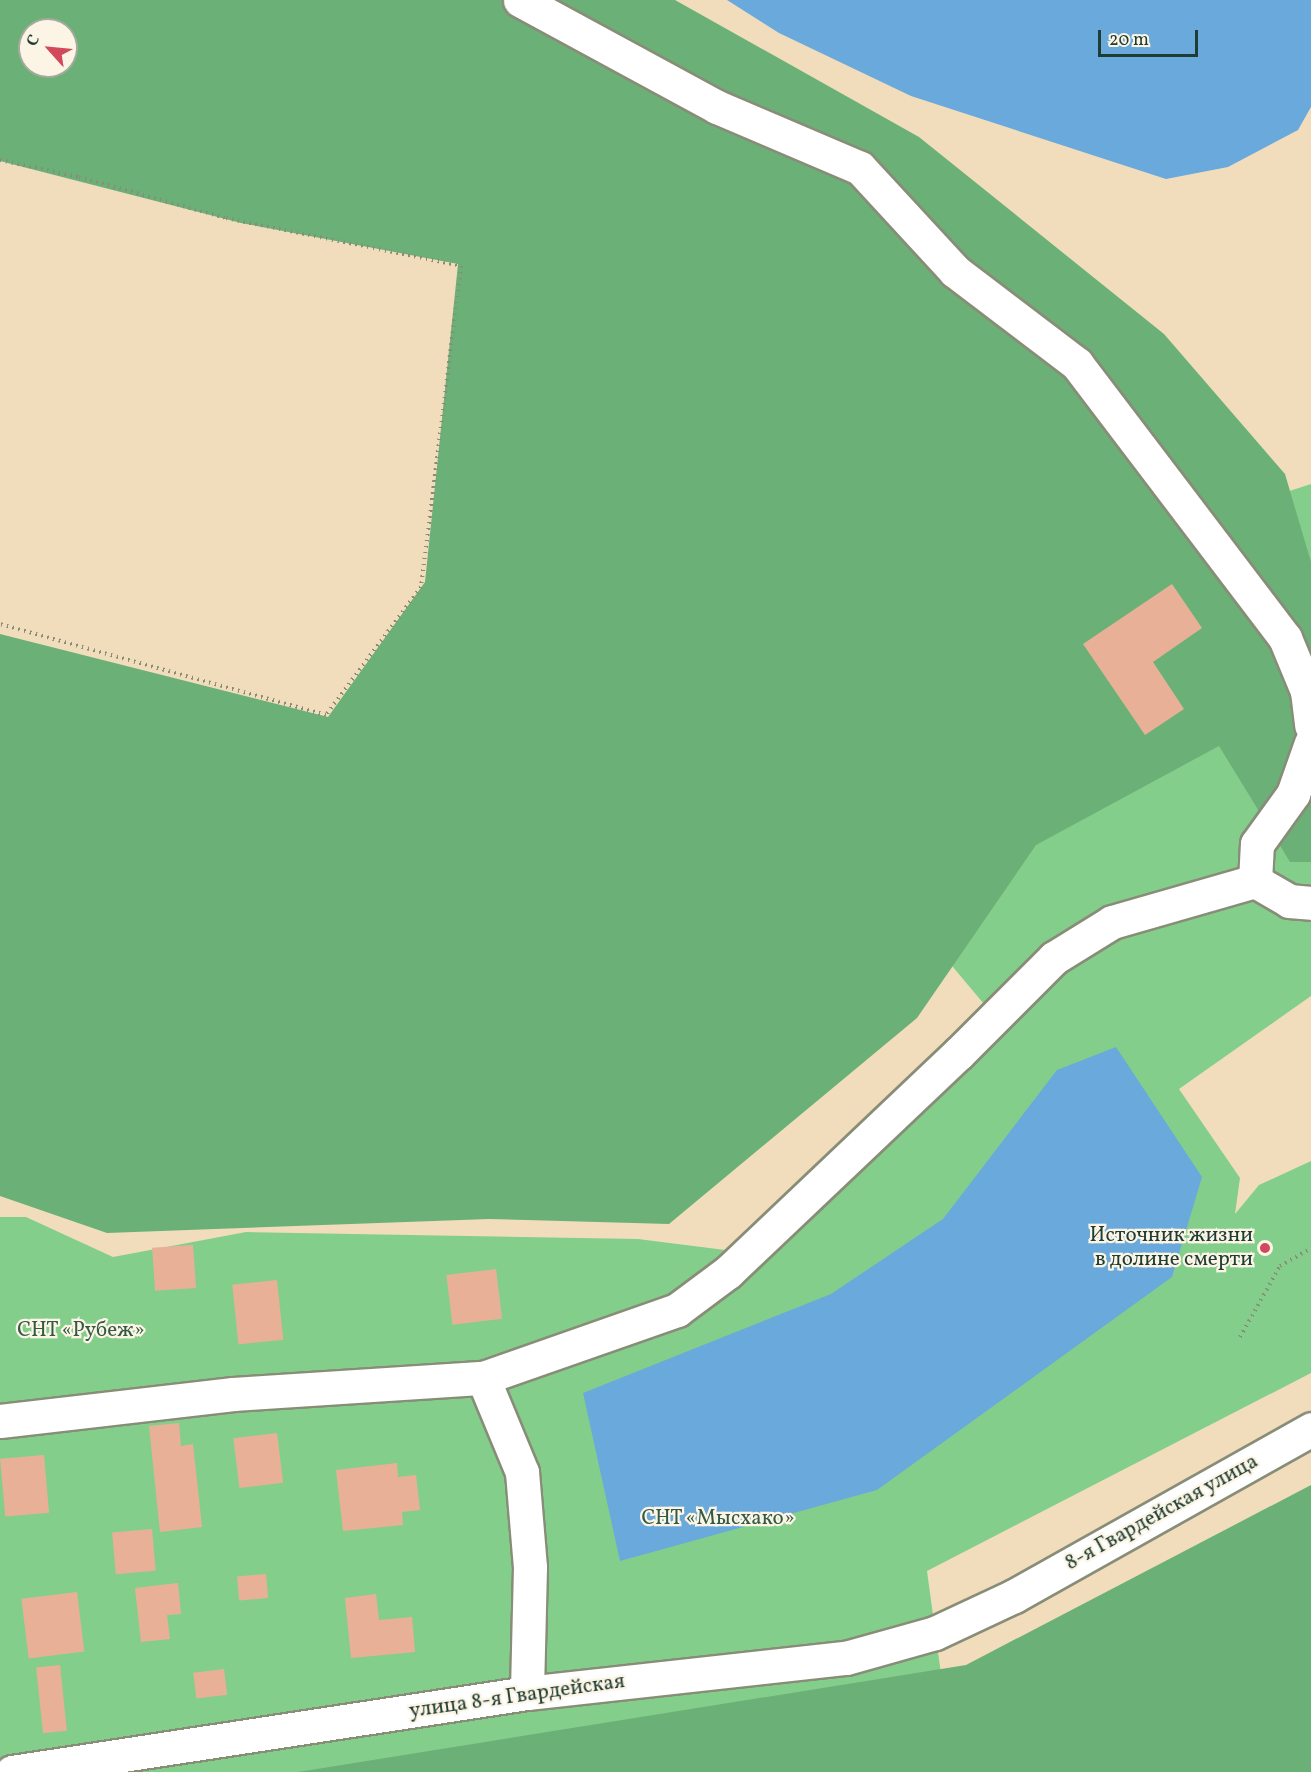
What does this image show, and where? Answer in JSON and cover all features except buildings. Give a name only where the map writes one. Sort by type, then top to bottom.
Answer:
[{"type":"street","points":[[520,0],[717,107],[860,168],[955,271],[1077,364],[1285,638],[1307,691],[1311,726]]},
{"type":"street","points":[[1255,881],[1257,844],[1293,794],[1311,743]]},
{"type":"street","points":[[0,1421],[233,1395],[483,1378],[677,1310],[736,1264],[958,1054],[1054,958],[1112,922],[1255,881],[1289,901],[1311,903]]},
{"type":"street","points":[[483,1378],[522,1472],[530,1567],[527,1693]]},
{"type":"street","name":"8-я Гвардейская улица","points":[[1014,1596],[1311,1429]]},
{"type":"street","name":"улица 8-я Гвардейская","points":[[12,1772],[527,1693],[846,1658],[935,1633],[1014,1596]]},
{"type":"path","points":[[0,160],[79,177],[226,218],[461,266],[421,587],[326,715],[0,624]]},
{"type":"path","points":[[1240,1337],[1280,1266],[1311,1248]]},
{"type":"green space","points":[[0,0],[675,0],[919,137],[1164,334],[1285,474],[1311,562],[1311,862],[1290,862],[1219,746],[1036,845],[917,1018],[669,1224],[489,1219],[107,1233],[0,1196],[0,634],[328,717],[425,582],[458,264],[241,223],[0,161]]},
{"type":"green space","name":"СНТ «Мысхако»","points":[[1311,484],[1311,996],[1179,1089],[1240,1178],[1235,1214],[1259,1185],[1311,1161],[1311,1373],[927,1571],[944,1696],[460,1772],[0,1772],[0,1217],[26,1217],[113,1257],[246,1232],[638,1239],[733,1251],[989,1010],[895,898],[1274,496]]},
{"type":"green space","points":[[1311,1485],[1311,1772],[298,1772],[966,1665]]},
{"type":"water","points":[[727,0],[1311,0],[1311,107],[1298,130],[1228,167],[1166,179],[911,96],[779,33]]},
{"type":"water","points":[[1116,1047],[1202,1177],[1172,1277],[877,1490],[620,1561],[583,1393],[831,1294],[943,1219],[1057,1070]]},
{"type":"place","name":"Источник жизни в долине смерти","points":[[1265,1248]]},
{"type":"park label","name":"СНТ «Рубеж»","points":[[81,1331]]}]
